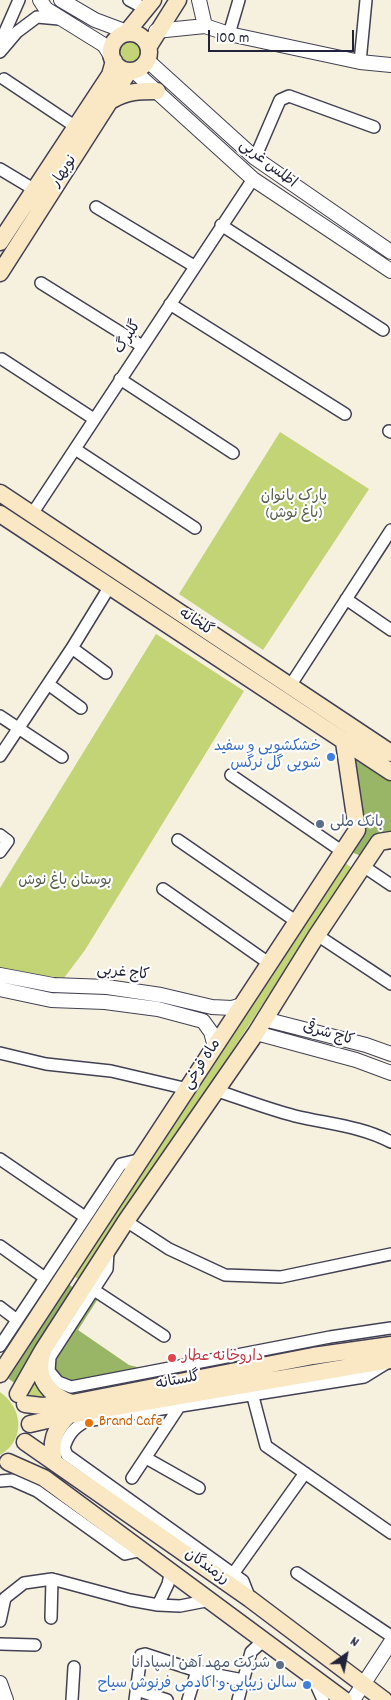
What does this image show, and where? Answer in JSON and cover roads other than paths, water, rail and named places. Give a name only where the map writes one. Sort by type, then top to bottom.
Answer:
[{"type":"main road","name":"نوبهار","points":[[0,273],[178,0]]},
{"type":"main road","points":[[127,32],[143,37],[143,56],[120,68],[112,59],[114,41],[127,32],[149,5]]},
{"type":"main road","name":"نوبهار","points":[[0,242],[110,76],[112,59]]},
{"type":"main road","points":[[112,100],[123,94],[136,91],[157,91]]},
{"type":"main road","name":"گلخانه","points":[[0,493],[391,753]]},
{"type":"main road","name":"گلخانه","points":[[0,514],[391,772]]},
{"type":"main road","name":"ماه فرخی","points":[[0,1374],[357,830],[344,742]]},
{"type":"main road","name":"ماه فرخی","points":[[22,1399],[43,1350],[89,1289],[108,1250],[126,1221],[215,1090],[256,1034],[317,935],[379,842],[391,840]]},
{"type":"main road","points":[[343,852],[363,866]]},
{"type":"main road","points":[[66,1276],[89,1289]]},
{"type":"main road","points":[[43,1350],[40,1367],[44,1384],[71,1409],[54,1436],[52,1449],[54,1462]]},
{"type":"main road","name":"گلستانه","points":[[30,1424],[71,1409],[313,1356],[391,1355]]},
{"type":"main road","points":[[0,1381],[22,1399],[30,1424],[25,1442],[4,1463]]},
{"type":"main road","name":"گلستانه","points":[[22,1399],[42,1406],[71,1409]]},
{"type":"main road","name":"رزمندگان","points":[[25,1442],[250,1599],[384,1700]]},
{"type":"main road","name":"رزمندگان","points":[[4,1463],[44,1478],[171,1570],[344,1700]]},
{"type":"street","points":[[2,35],[19,0]]},
{"type":"street","points":[[40,0],[46,9],[59,19],[104,45],[112,59]]},
{"type":"street","points":[[61,0],[96,20],[127,32]]},
{"type":"street","points":[[129,0],[149,5]]},
{"type":"street","points":[[199,0],[205,26]]},
{"type":"street","points":[[229,34],[240,0]]},
{"type":"street","points":[[360,62],[366,0]]},
{"type":"street","points":[[0,52],[18,32],[37,17],[59,19]]},
{"type":"street","points":[[143,56],[205,26],[229,34],[360,62],[391,65]]},
{"type":"street","name":"اطلس غربی","points":[[143,56],[157,91],[253,179],[391,271]]},
{"type":"street","name":"اطلس غربی","points":[[143,56],[255,158],[391,252]]},
{"type":"street","points":[[4,79],[76,127]]},
{"type":"street","points":[[255,158],[280,100],[289,96],[374,127]]},
{"type":"street","points":[[0,169],[34,190]]},
{"type":"street","name":"گلبرگ","points":[[32,514],[253,179]]},
{"type":"street","points":[[96,207],[194,266]]},
{"type":"street","points":[[221,225],[383,330]]},
{"type":"street","points":[[41,283],[142,346]]},
{"type":"street","points":[[170,304],[345,414]]},
{"type":"street","points":[[2,359],[94,419]]},
{"type":"street","points":[[120,379],[233,453]]},
{"type":"street","points":[[74,449],[195,528]]},
{"type":"street","points":[[290,686],[391,530]]},
{"type":"street","points":[[0,756],[72,648],[110,586]]},
{"type":"street","points":[[346,599],[391,630]]},
{"type":"street","points":[[72,648],[106,674]]},
{"type":"street","points":[[48,684],[81,708]]},
{"type":"street","points":[[0,716],[62,757]]},
{"type":"street","points":[[231,775],[343,852]]},
{"type":"street","points":[[0,835],[8,841],[0,852]]},
{"type":"street","points":[[178,840],[297,922]]},
{"type":"street","points":[[363,866],[391,885]]},
{"type":"street","points":[[162,888],[270,964]]},
{"type":"street","points":[[317,935],[391,984]]},
{"type":"street","name":"کاج غربی","points":[[0,975],[53,985],[107,987],[161,995],[212,1007],[232,1008],[242,1005]]},
{"type":"street","name":"کاج غربی","points":[[0,989],[51,1000],[105,1002],[158,1009],[203,1021]]},
{"type":"street","points":[[212,1007],[212,1018],[203,1021],[211,1032],[215,1047]]},
{"type":"street","name":"کاج شرقی","points":[[264,1019],[366,1045],[391,1054]]},
{"type":"street","name":"کاج شرقی","points":[[256,1034],[356,1060],[391,1073]]},
{"type":"street","points":[[0,1052],[46,1064],[111,1071],[188,1089]]},
{"type":"street","points":[[215,1090],[295,1116],[359,1130],[391,1142]]},
{"type":"street","points":[[0,1159],[85,1217]]},
{"type":"street","points":[[0,1346],[121,1164],[142,1159]]},
{"type":"street","points":[[126,1221],[170,1249],[225,1275],[281,1277],[391,1254]]},
{"type":"street","points":[[0,1246],[45,1278]]},
{"type":"street","points":[[164,1336],[89,1289],[50,1357],[49,1371],[58,1382],[71,1387],[330,1337],[391,1328]]},
{"type":"street","points":[[0,1307],[17,1320]]},
{"type":"street","points":[[250,1599],[243,1581],[67,1455],[64,1448],[74,1427],[86,1420],[364,1377],[391,1355]]},
{"type":"street","points":[[252,1393],[266,1446],[391,1533]]},
{"type":"street","points":[[132,1478],[179,1407]]},
{"type":"street","points":[[146,1458],[199,1488]]},
{"type":"street","points":[[233,1574],[305,1473]]},
{"type":"street","points":[[0,1481],[12,1480],[37,1492],[125,1554],[142,1550]]},
{"type":"street","points":[[158,1605],[168,1584],[171,1570]]},
{"type":"street","points":[[297,1573],[391,1636]]},
{"type":"street","points":[[0,1621],[5,1598],[24,1583],[52,1580],[130,1600],[158,1605],[180,1606],[211,1600]]},
{"type":"street","points":[[51,1618],[52,1580]]},
{"type":"street","points":[[238,1700],[251,1652],[264,1640]]},
{"type":"street","points":[[353,1700],[391,1642]]},
{"type":"street","points":[[0,1644],[35,1645]]},
{"type":"street","points":[[167,1700],[136,1695],[141,1655],[145,1654],[197,1671],[244,1680]]},
{"type":"street","points":[[74,1668],[72,1700],[82,1700]]},
{"type":"street","points":[[188,1700],[197,1671]]},
{"type":"street","points":[[312,1676],[323,1700]]},
{"type":"street","points":[[0,1683],[6,1700]]},
{"type":"place","name":"خشکشویی و سفید شویی گل نرگس","points":[[331,757]]},
{"type":"place","name":"بانک ملی","points":[[320,824]]},
{"type":"place","name":"داروخانه عطار","points":[[172,1358]]},
{"type":"place","name":"Brand Cafe","points":[[89,1423]]},
{"type":"place","name":"شرکت مهد آهن اسپادانا","points":[[280,1665]]},
{"type":"place","name":"سالن زیبایی و اکادمی فرنوش سیاح","points":[[307,1685]]},
{"type":"park label","name":"پارک بانوان (باغ نوش)","points":[[294,506]]},
{"type":"park label","name":"بوستان باغ نوش","points":[[65,882]]}]
